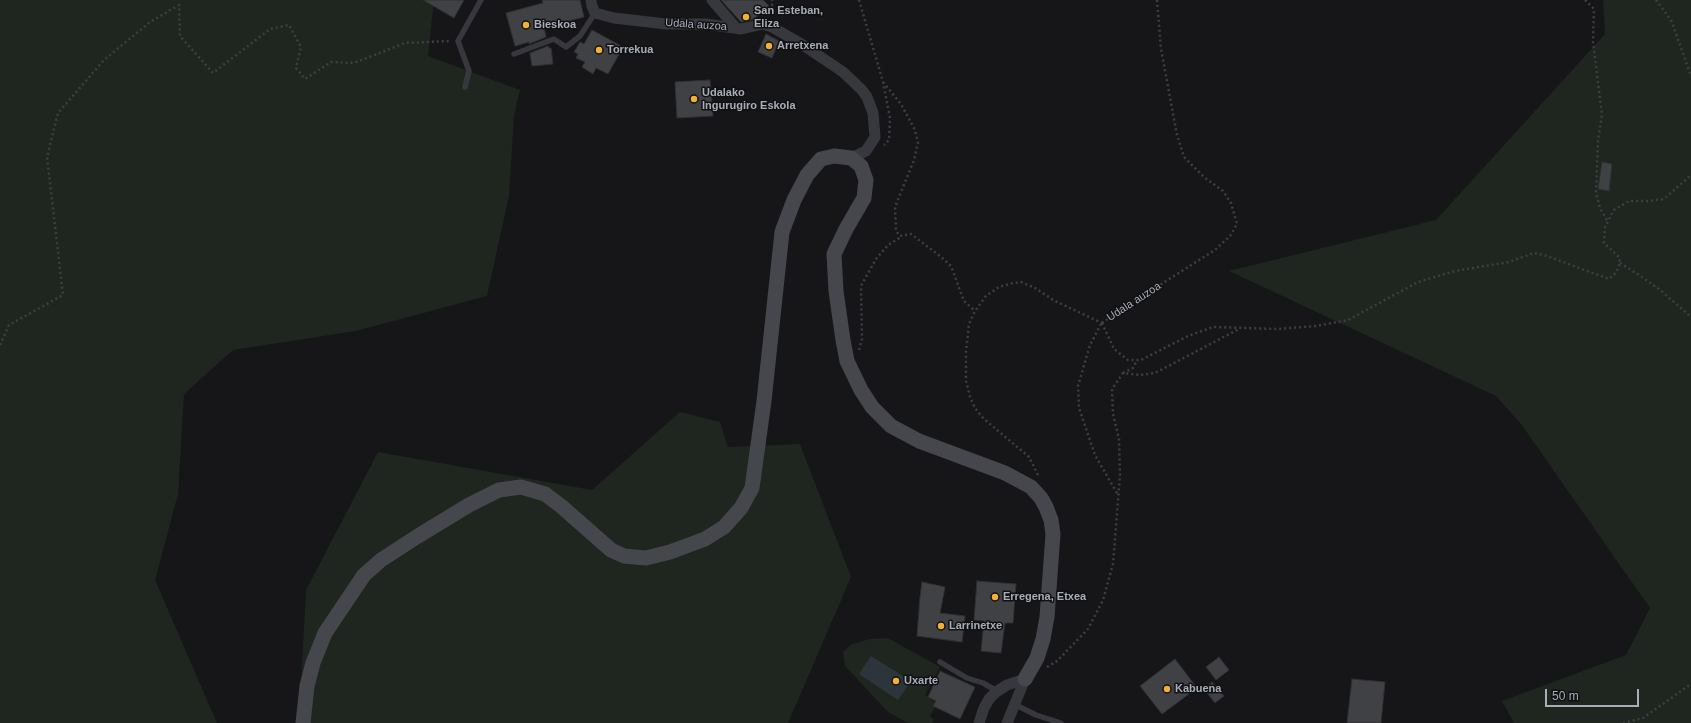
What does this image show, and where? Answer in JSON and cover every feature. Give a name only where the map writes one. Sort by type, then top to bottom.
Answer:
[{"type":"street","points":[[591,0],[595,13]]},
{"type":"street","points":[[712,0],[736,28]]},
{"type":"street","name":"Udala auzoa","points":[[595,13],[614,18],[741,29],[763,24],[772,27],[828,61],[862,90],[867,97],[873,114],[875,137],[866,151],[851,158]]},
{"type":"street","points":[[303,723],[307,686],[313,663],[325,633],[364,575],[381,560],[418,536],[468,505],[499,490],[521,487],[545,494],[561,506],[611,550],[624,556],[646,558],[670,552],[705,539],[724,528],[741,508],[752,488],[764,401],[782,232],[794,200],[807,175],[821,159],[834,156],[851,158],[861,166],[866,180],[864,198],[846,229],[834,254],[834,269],[847,361],[861,390],[872,407],[891,426],[918,441],[1005,473],[1031,488],[1041,498],[1051,520],[1053,534],[1050,587],[1043,639],[1037,658],[1025,679],[1007,723]]},
{"type":"street","points":[[979,723],[989,699],[997,691],[1007,685],[1025,679]]},
{"type":"lane","points":[[465,86],[469,71],[458,41],[481,0]]},
{"type":"lane","points":[[514,54],[554,39],[566,47],[580,36],[595,13]]},
{"type":"lane","points":[[940,662],[967,678],[984,683],[997,691]]},
{"type":"lane","points":[[1014,704],[1036,715],[1060,723]]},
{"type":"path","points":[[859,0],[883,82],[901,104],[915,130],[918,143],[914,160],[895,208],[896,230],[900,236]]},
{"type":"path","name":"Udala auzoa","points":[[1041,498],[1039,478],[1030,457],[983,418],[975,408],[970,397],[966,381],[966,352],[970,324],[975,311],[986,296],[999,287],[1021,282],[1035,288],[1055,301],[1102,323],[1215,250],[1230,236],[1237,224],[1231,203],[1223,191],[1200,174],[1184,157],[1176,135],[1161,49],[1157,0]]},
{"type":"path","points":[[1585,0],[1594,9],[1593,42],[1602,115],[1598,140],[1596,193],[1600,208],[1608,222]]},
{"type":"path","points":[[1656,0],[1671,20],[1691,76]]},
{"type":"path","points":[[0,345],[9,325],[63,295],[47,157],[58,113],[104,60],[150,22],[179,5],[180,36],[213,74],[270,29],[290,25],[301,47],[296,68],[305,79],[331,62],[354,63],[405,43],[458,41]]},
{"type":"path","points":[[1102,323],[1114,349],[1128,360],[1141,360],[1188,336],[1213,327],[1240,329],[1293,328],[1316,326],[1348,320],[1418,282],[1455,271],[1509,262],[1534,253],[1544,255],[1609,280],[1616,273],[1620,263],[1619,257],[1604,242],[1605,228],[1614,210],[1630,202],[1664,199],[1691,175]]},
{"type":"path","points":[[858,353],[862,339],[861,286],[876,259],[900,236],[911,234],[951,266],[964,301],[975,311]]},
{"type":"path","points":[[1620,263],[1649,282],[1691,317]]},
{"type":"path","points":[[1102,323],[1090,345],[1078,386],[1080,408],[1094,455],[1119,496]]},
{"type":"path","points":[[1123,373],[1140,375],[1155,373],[1240,329]]},
{"type":"path","points":[[1025,679],[1030,678],[1057,661],[1088,629],[1102,600],[1113,564],[1119,496],[1119,439],[1113,414],[1112,389],[1123,373],[1133,368],[1137,360]]},
{"type":"path","points":[[1623,723],[1643,718],[1691,684]]},
{"type":"shaded area","points":[[0,0],[434,0],[428,56],[520,90],[514,115],[509,196],[487,296],[356,331],[233,350],[184,394],[178,494],[155,580],[217,723],[0,723]]},
{"type":"shaded area","points":[[1603,0],[1691,0],[1691,723],[1514,723],[1502,701],[1626,655],[1650,608],[1521,424],[1496,396],[1229,271],[1436,220],[1605,34]]},
{"type":"shaded area","points":[[680,412],[720,422],[728,447],[800,444],[851,577],[788,723],[299,723],[306,590],[378,452],[592,490]]},
{"type":"shaded area","name":"Uxarte","points":[[888,638],[940,667],[925,695],[937,704],[930,716],[934,720],[932,723],[908,723],[888,712],[845,666],[843,652],[852,644],[870,639]]},
{"type":"shaded area","points":[[871,656],[911,681],[898,700],[859,674]]},
{"type":"building","points":[[423,0],[464,0],[454,18]]},
{"type":"building","points":[[542,0],[580,0],[584,17],[544,27],[546,37],[529,44],[529,42],[515,46],[506,13],[543,3]]},
{"type":"building","name":"San Esteban, Eliza","points":[[721,0],[763,0],[769,6],[754,19],[741,22]]},
{"type":"building","name":"Torrekua","points":[[592,30],[623,47],[608,74],[596,68],[593,74],[582,67],[585,62],[576,58],[578,54],[574,52],[580,42],[584,44]]},
{"type":"building","name":"Arretxena","points":[[766,34],[779,41],[772,58],[758,52]]},
{"type":"building","points":[[548,46],[551,48],[553,64],[532,66],[530,53]]},
{"type":"building","name":"Udalako Ingurugiro Eskola","points":[[710,80],[713,116],[677,118],[675,82]]},
{"type":"building","points":[[1602,162],[1612,164],[1609,191],[1598,189]]},
{"type":"building","name":"Erregena, Etxea","points":[[977,581],[1016,584],[1013,623],[1005,623],[1001,653],[981,651],[984,621],[974,620]]},
{"type":"building","name":"Larrinetxe","points":[[922,582],[945,587],[940,613],[965,616],[962,642],[917,636]]},
{"type":"building","points":[[1219,657],[1229,670],[1216,680],[1206,667]]},
{"type":"building","name":"Kabuena","points":[[1175,659],[1197,688],[1162,714],[1140,686]]},
{"type":"building","name":"Uxarte","points":[[940,671],[975,687],[960,719],[933,706],[936,701],[928,697]]},
{"type":"building","points":[[1352,679],[1385,682],[1381,723],[1347,723]]},
{"type":"building","points":[[1212,682],[1224,696],[1215,703],[1204,689]]},
{"type":"place","name":"San Esteban, Eliza","points":[[746,17]]},
{"type":"place","name":"Bieskoa","points":[[526,25]]},
{"type":"place","name":"Arretxena","points":[[769,46]]},
{"type":"place","name":"Torrekua","points":[[599,50]]},
{"type":"place","name":"Udalako Ingurugiro Eskola","points":[[694,99]]},
{"type":"place","name":"Erregena, Etxea","points":[[995,597]]},
{"type":"place","name":"Larrinetxe","points":[[941,626]]},
{"type":"place","name":"Uxarte","points":[[896,681]]},
{"type":"place","name":"Kabuena","points":[[1167,689]]}]
